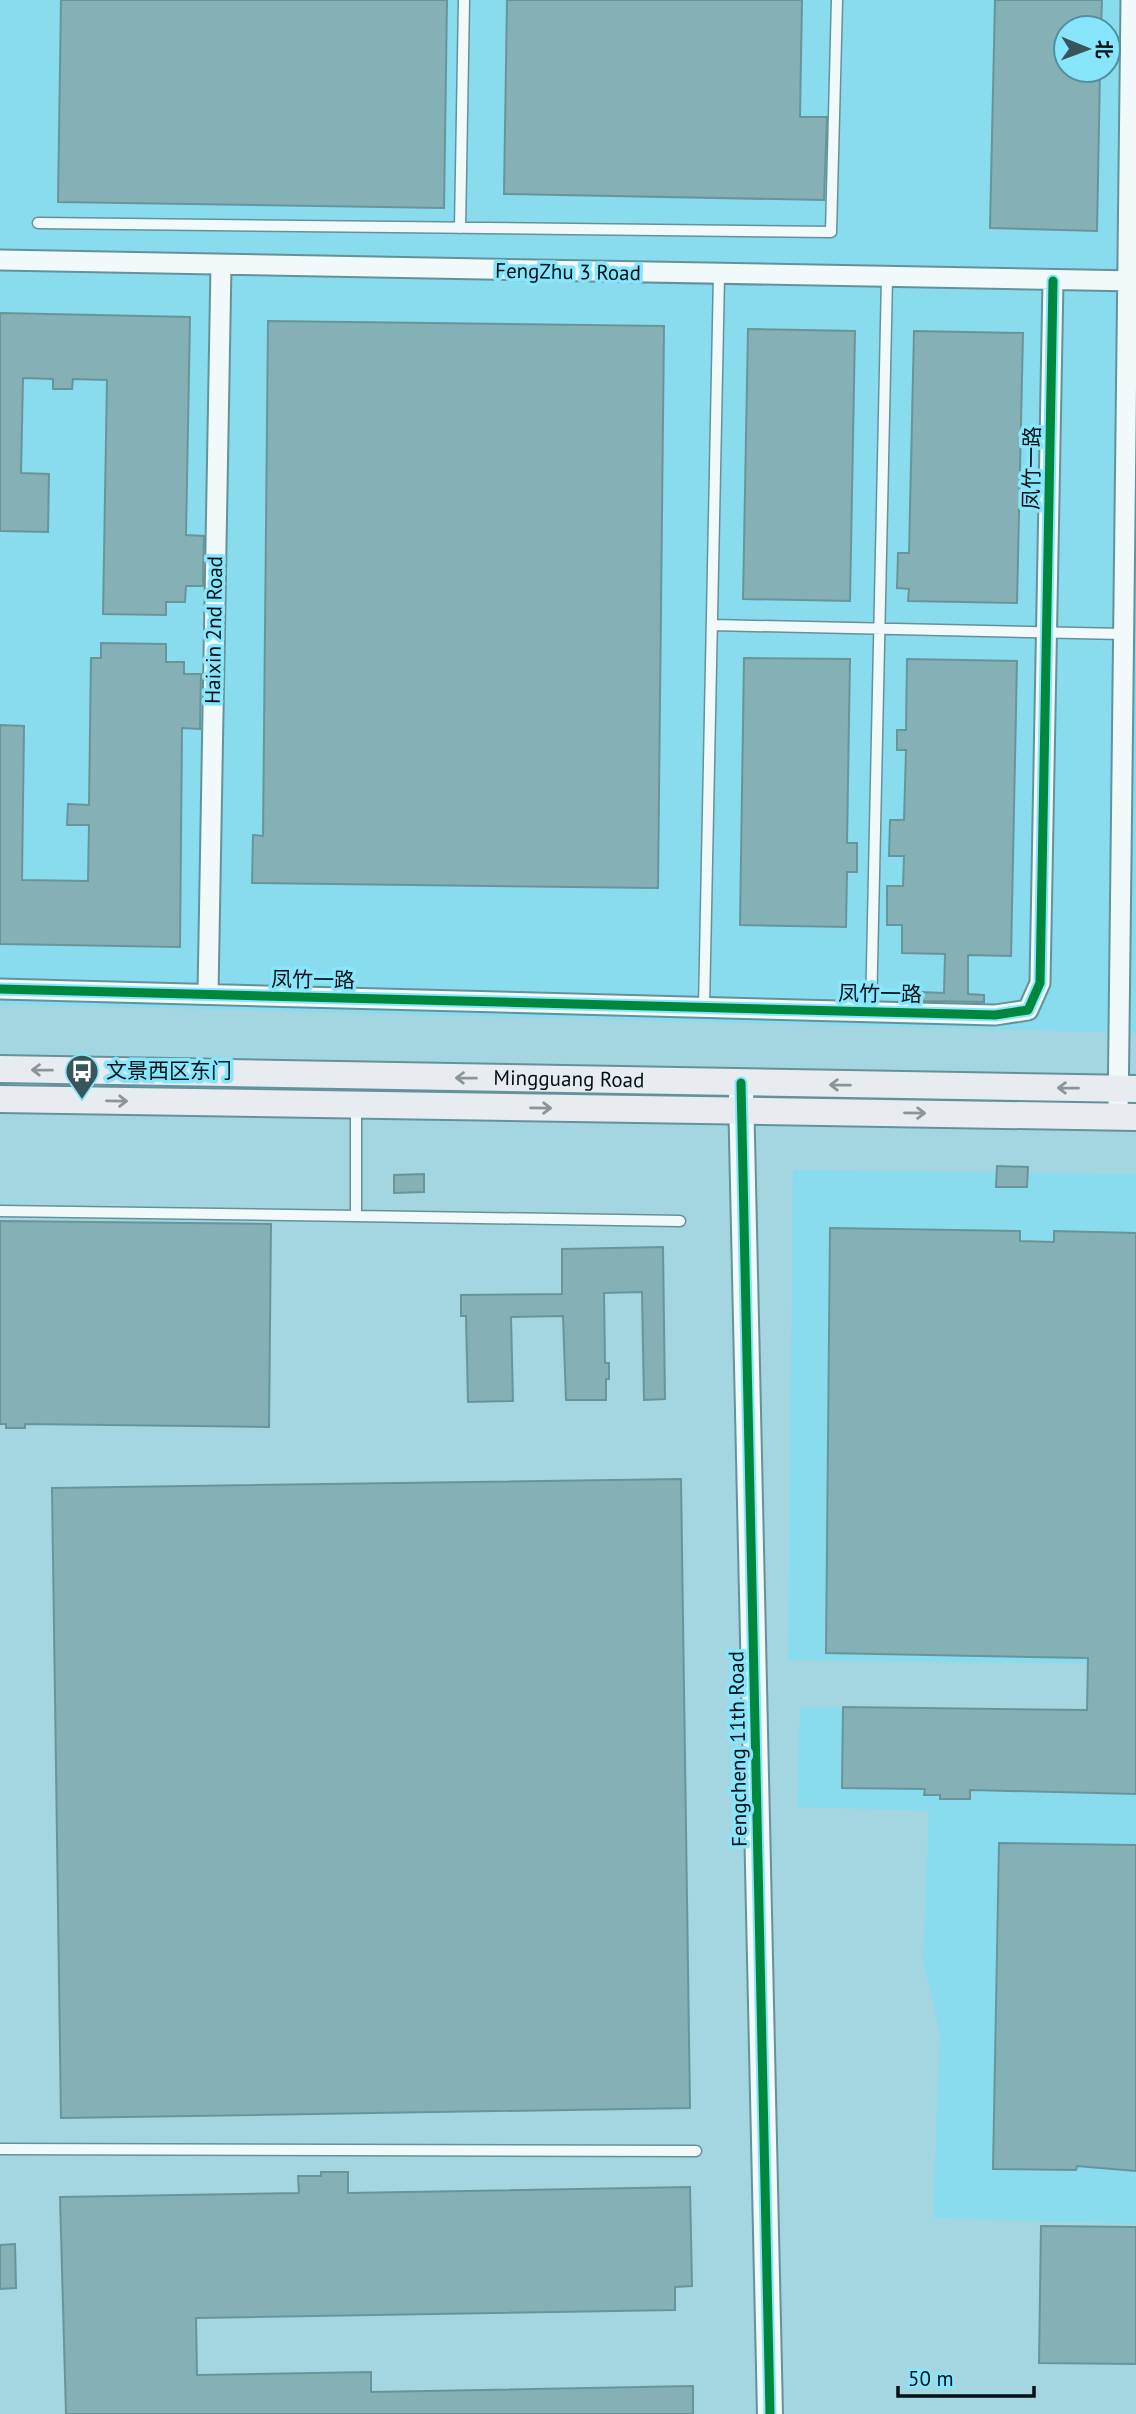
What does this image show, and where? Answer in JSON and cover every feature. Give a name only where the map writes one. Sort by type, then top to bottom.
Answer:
[{"type":"main road","name":"Mingguang Road","points":[[0,1069],[1127,1089]]},
{"type":"main road","name":"Mingguang Road","points":[[0,1099],[1127,1117]]},
{"type":"street","points":[[1127,1117],[1129,719],[1123,634],[1132,281],[1131,0]]},
{"type":"street","name":"FengZhu 3 Road","points":[[0,260],[1132,281]]},
{"type":"street","name":"Haixin 2nd Road","points":[[208,994],[220,265]]},
{"type":"street","name":"凤竹一路","points":[[0,989],[995,1015],[1028,1010],[1040,983],[1053,281]]},
{"type":"street","name":"Fengcheng 11th Road","points":[[741,1083],[770,2414]]},
{"type":"lane","points":[[460,228],[464,0]]},
{"type":"lane","points":[[38,223],[831,232],[837,0]]},
{"type":"lane","points":[[704,1007],[719,275]]},
{"type":"lane","points":[[871,1012],[887,278]]},
{"type":"lane","points":[[712,625],[1123,634]]},
{"type":"lane","points":[[356,1105],[356,1216]]},
{"type":"lane","points":[[0,1211],[680,1221]]},
{"type":"lane","points":[[0,2149],[696,2151]]},
{"type":"shaded area","points":[[0,0],[1136,0],[1136,1033],[0,1004]]},
{"type":"shaded area","points":[[793,1170],[1136,1174],[1136,1664],[788,1660]]},
{"type":"shaded area","points":[[800,1707],[1136,1717],[1136,2224],[933,2218],[940,2033],[923,1960],[929,1811],[797,1807]]},
{"type":"building","points":[[61,0],[447,0],[444,208],[58,202]]},
{"type":"building","points":[[507,0],[802,0],[800,117],[827,117],[824,200],[504,194]]},
{"type":"building","points":[[995,0],[1102,0],[1102,14],[1052,14],[1052,84],[1100,84],[1097,231],[990,228]]},
{"type":"building","points":[[0,313],[190,317],[186,535],[204,536],[203,586],[186,586],[185,602],[166,602],[166,615],[103,614],[107,380],[73,379],[72,389],[53,389],[53,379],[23,378],[21,473],[49,474],[48,532],[0,531]]},
{"type":"building","points":[[268,321],[664,326],[658,888],[252,883],[253,835],[263,836]]},
{"type":"building","points":[[748,329],[855,331],[850,601],[743,599]]},
{"type":"building","points":[[914,331],[1023,333],[1017,603],[908,601],[909,589],[897,588],[898,553],[909,553]]},
{"type":"building","points":[[101,643],[166,644],[166,662],[184,662],[184,674],[201,674],[200,729],[182,728],[180,947],[0,944],[0,725],[24,726],[22,880],[88,881],[89,825],[67,825],[68,804],[89,805],[91,658],[101,658]]},
{"type":"building","points":[[744,658],[850,659],[847,843],[857,843],[857,872],[847,872],[846,927],[740,925]]},
{"type":"building","points":[[907,659],[1017,661],[1011,956],[968,955],[968,994],[984,995],[984,1002],[920,1001],[920,992],[944,993],[945,954],[902,953],[902,925],[887,925],[887,886],[903,886],[904,856],[889,856],[890,820],[904,820],[906,750],[897,750],[897,730],[906,730]]},
{"type":"building","points":[[997,1166],[1028,1167],[1027,1187],[996,1187]]},
{"type":"building","points":[[424,1174],[424,1192],[394,1193],[394,1175]]},
{"type":"building","points":[[0,1221],[271,1224],[269,1427],[25,1424],[25,1428],[6,1428],[6,1424],[0,1424]]},
{"type":"building","points":[[830,1228],[1020,1231],[1020,1241],[1054,1242],[1054,1231],[1136,1233],[1136,1794],[970,1790],[970,1799],[940,1799],[940,1795],[924,1795],[925,1789],[842,1788],[843,1707],[1087,1710],[1088,1658],[826,1653]]},
{"type":"building","points":[[663,1247],[665,1399],[644,1400],[642,1292],[604,1293],[605,1363],[609,1363],[606,1400],[566,1400],[563,1316],[511,1317],[513,1401],[468,1402],[466,1316],[461,1316],[461,1295],[562,1294],[562,1249]]},
{"type":"building","points":[[681,1479],[690,2108],[61,2118],[52,1488]]},
{"type":"building","points":[[999,1843],[1136,1845],[1136,2171],[1077,2166],[1076,2170],[993,2169]]},
{"type":"building","points":[[321,2172],[348,2172],[348,2193],[690,2187],[692,2286],[675,2287],[675,2310],[196,2318],[197,2375],[371,2372],[371,2392],[693,2386],[693,2414],[66,2414],[60,2197],[299,2193],[298,2176],[321,2176]]},
{"type":"building","points":[[1041,2226],[1136,2227],[1136,2364],[1039,2363]]},
{"type":"building","points":[[15,2244],[16,2288],[0,2289],[0,2245]]},
{"type":"cycle path","points":[[0,989],[995,1015],[1028,1010],[1040,983],[1053,281]]},
{"type":"cycle path","points":[[741,1083],[770,2414]]},
{"type":"place","name":"文景西区东门","points":[[82,1101]]}]
